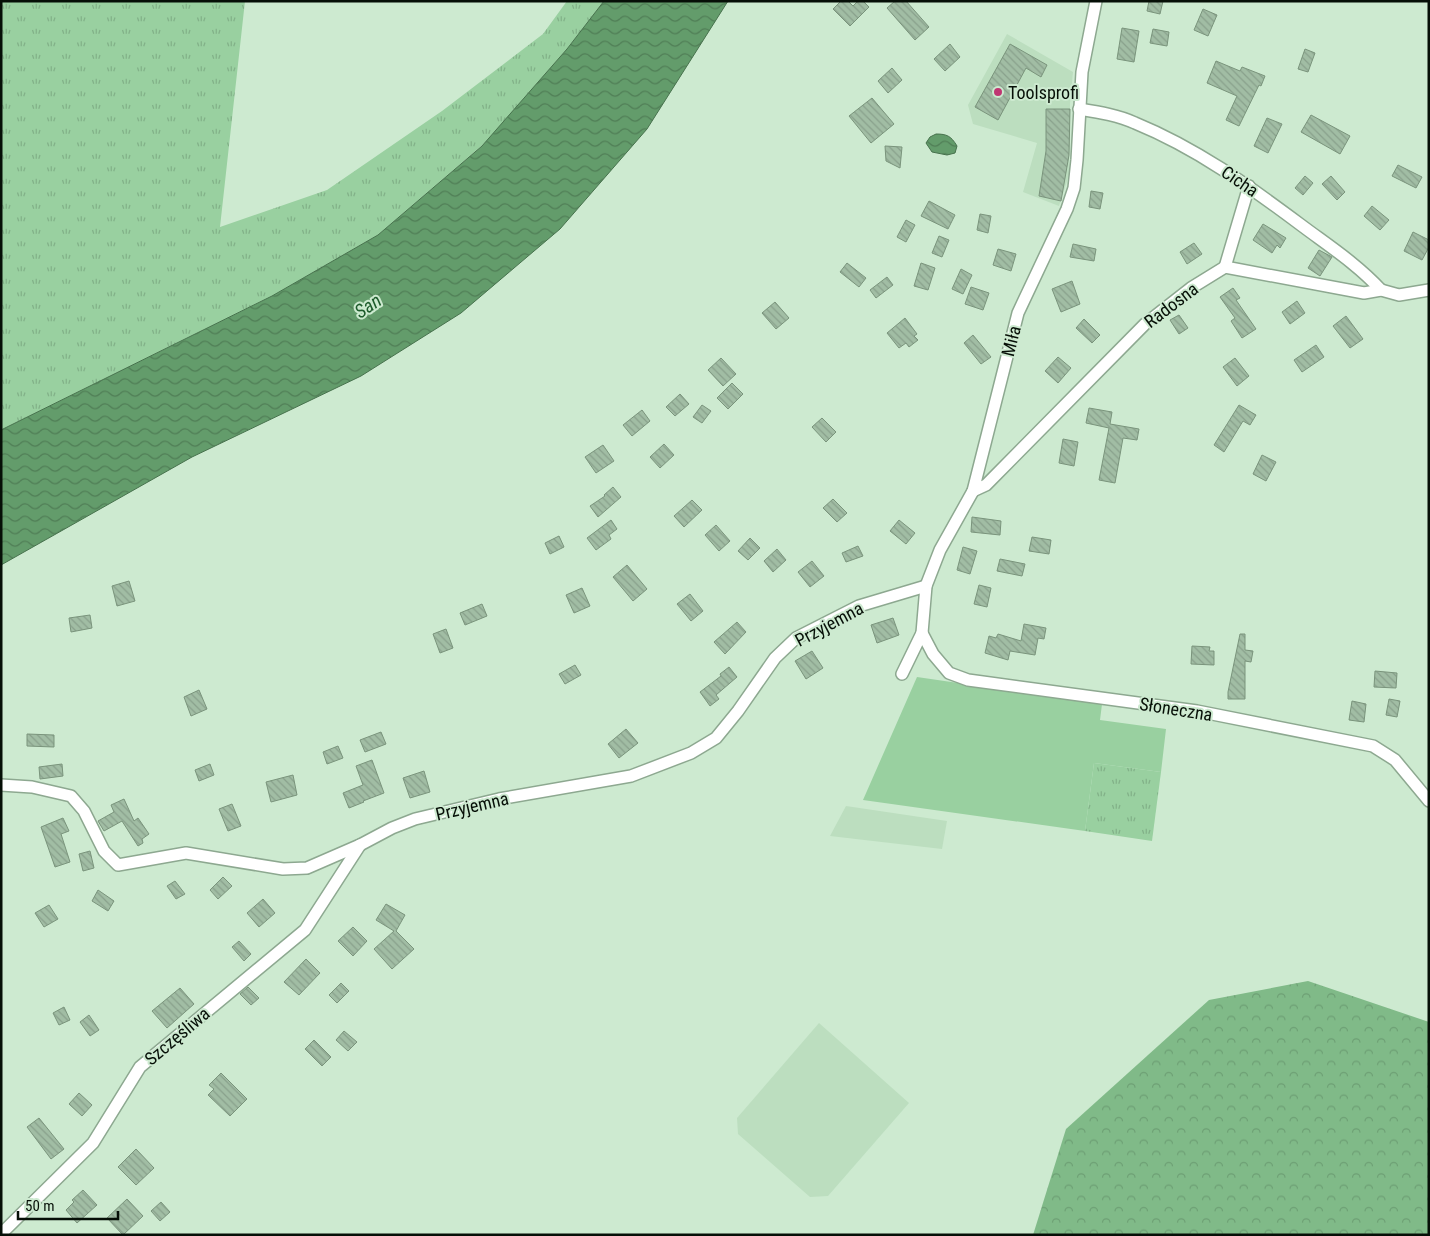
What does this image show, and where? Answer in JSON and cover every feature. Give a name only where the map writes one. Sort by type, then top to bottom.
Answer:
[{"type":"street","name":"Miła","points":[[902,674],[922,633],[926,586],[940,550],[973,491],[1018,313],[1067,209],[1074,188],[1082,72],[1096,1]]},
{"type":"street","name":"Cicha","points":[[1079,109],[1134,122],[1196,153],[1249,186],[1363,271],[1381,290]]},
{"type":"street","points":[[1249,186],[1225,267],[1364,293],[1381,290],[1399,295],[1429,290]]},
{"type":"street","name":"Radosna","points":[[973,491],[986,485],[1145,324],[1191,288],[1225,267]]},
{"type":"street","name":"Przyjemna","points":[[1,785],[32,787],[70,796],[84,811],[104,851],[118,865],[186,853],[283,869],[307,868],[415,819],[499,799],[631,776],[691,753],[716,738],[738,712],[775,658],[796,638],[859,606],[926,586]]},
{"type":"street","name":"Słoneczna","points":[[922,633],[933,654],[949,673],[968,680],[1197,710],[1373,746],[1395,760],[1429,801]]},
{"type":"street","name":"Szczęśliwa","points":[[1,1234],[93,1143],[140,1067],[305,930],[360,845]]},
{"type":"shaded area","points":[[1007,34],[1073,72],[1070,104],[1069,175],[1059,206],[1023,192],[1037,143],[973,124],[968,105]]},
{"type":"shaded area","points":[[846,806],[947,821],[942,849],[830,836]]},
{"type":"shaded area","points":[[819,1023],[909,1103],[828,1196],[810,1197],[738,1134],[737,1118]]},
{"type":"green space","points":[[1,1],[245,1],[220,227],[327,190],[442,111],[543,34],[567,1],[604,1],[567,49],[486,142],[378,235],[272,296],[1,430]]},
{"type":"green space","points":[[917,677],[1102,704],[1100,720],[1166,729],[1161,772],[1094,763],[1085,831],[863,800]]},
{"type":"green space","points":[[1094,763],[1161,772],[1152,841],[1085,831]]},
{"type":"green space","points":[[1308,981],[1429,1022],[1429,1235],[1033,1235],[1066,1129],[1209,1000]]},
{"type":"water","name":"San","points":[[604,1],[728,1],[647,129],[560,229],[461,313],[361,376],[192,457],[1,565],[1,430],[272,296],[378,235],[482,146],[567,49]]},
{"type":"water","points":[[936,134],[946,135],[953,140],[957,146],[955,153],[947,155],[932,152],[926,143],[930,137]]},
{"type":"building","points":[[841,1],[848,1],[853,6],[858,1],[863,1],[869,7],[850,26],[833,9]]},
{"type":"building","points":[[895,1],[906,1],[929,27],[915,40],[887,8]]},
{"type":"building","points":[[1149,1],[1163,1],[1160,14],[1147,11]]},
{"type":"building","points":[[1203,9],[1217,15],[1208,36],[1194,30]]},
{"type":"building","points":[[1122,28],[1139,31],[1134,62],[1117,59]]},
{"type":"building","points":[[1153,29],[1169,32],[1167,46],[1150,43]]},
{"type":"building","points":[[950,44],[960,57],[945,71],[934,59]]},
{"type":"building","name":"Toolsprofi","points":[[1010,44],[1047,65],[1041,77],[1026,68],[998,120],[975,107]]},
{"type":"building","points":[[1305,49],[1315,53],[1308,72],[1298,69]]},
{"type":"building","points":[[1216,61],[1240,71],[1242,67],[1265,76],[1239,126],[1226,120],[1237,96],[1207,83]]},
{"type":"building","points":[[892,68],[902,80],[888,93],[878,81]]},
{"type":"building","points":[[872,98],[894,124],[871,143],[849,116]]},
{"type":"building","points":[[1046,109],[1070,109],[1069,155],[1061,201],[1039,196],[1046,151]]},
{"type":"building","points":[[1311,115],[1350,136],[1340,154],[1301,132]]},
{"type":"building","points":[[1267,118],[1282,124],[1268,153],[1254,146]]},
{"type":"building","points":[[885,146],[902,147],[900,168],[886,161]]},
{"type":"building","points":[[1398,165],[1422,177],[1416,188],[1392,176]]},
{"type":"building","points":[[1305,176],[1313,183],[1303,195],[1295,188]]},
{"type":"building","points":[[1331,176],[1345,192],[1337,200],[1322,184]]},
{"type":"building","points":[[1091,191],[1103,193],[1100,209],[1089,207]]},
{"type":"building","points":[[929,201],[955,215],[948,229],[921,216]]},
{"type":"building","points":[[1372,206],[1389,220],[1380,230],[1364,216]]},
{"type":"building","points":[[980,214],[991,216],[988,233],[977,230]]},
{"type":"building","points":[[906,220],[915,225],[906,242],[897,237]]},
{"type":"building","points":[[1263,224],[1286,238],[1280,248],[1277,245],[1272,253],[1253,240]]},
{"type":"building","points":[[1413,232],[1429,240],[1429,247],[1422,260],[1404,251]]},
{"type":"building","points":[[939,236],[949,240],[942,257],[932,253]]},
{"type":"building","points":[[1194,243],[1202,254],[1187,264],[1180,252]]},
{"type":"building","points":[[1073,244],[1096,249],[1094,261],[1070,257]]},
{"type":"building","points":[[998,249],[1016,254],[1011,271],[993,265]]},
{"type":"building","points":[[1319,250],[1332,257],[1320,276],[1308,268]]},
{"type":"building","points":[[847,263],[866,278],[859,287],[840,272]]},
{"type":"building","points":[[921,263],[935,268],[928,290],[914,286]]},
{"type":"building","points":[[961,269],[972,275],[963,294],[952,289]]},
{"type":"building","points":[[887,277],[893,285],[876,298],[870,290]]},
{"type":"building","points":[[1072,281],[1080,304],[1061,312],[1052,289]]},
{"type":"building","points":[[971,287],[989,293],[983,310],[965,304]]},
{"type":"building","points":[[1233,288],[1240,298],[1236,300],[1256,329],[1242,338],[1231,321],[1235,318],[1220,297]]},
{"type":"building","points":[[1297,301],[1305,313],[1290,324],[1282,312]]},
{"type":"building","points":[[775,302],[789,318],[776,329],[762,313]]},
{"type":"building","points":[[1179,315],[1188,328],[1179,334],[1170,320]]},
{"type":"building","points":[[1346,316],[1363,339],[1350,348],[1333,326]]},
{"type":"building","points":[[905,318],[917,334],[914,336],[918,340],[909,347],[906,343],[899,348],[887,333]]},
{"type":"building","points":[[1084,319],[1100,335],[1092,343],[1076,328]]},
{"type":"building","points":[[973,335],[991,357],[981,364],[964,343]]},
{"type":"building","points":[[1316,345],[1324,357],[1302,372],[1294,360]]},
{"type":"building","points":[[1058,357],[1071,368],[1058,383],[1045,371]]},
{"type":"building","points":[[721,358],[736,374],[723,386],[708,370]]},
{"type":"building","points":[[1235,358],[1249,376],[1237,386],[1223,367]]},
{"type":"building","points":[[732,383],[743,394],[728,409],[717,398]]},
{"type":"building","points":[[680,394],[689,404],[675,416],[666,407]]},
{"type":"building","points":[[702,405],[711,411],[702,423],[693,417]]},
{"type":"building","points":[[1239,405],[1256,415],[1250,425],[1243,421],[1224,452],[1214,445]]},
{"type":"building","points":[[1089,408],[1112,412],[1110,424],[1139,429],[1137,440],[1123,438],[1115,483],[1099,480],[1109,428],[1086,423]]},
{"type":"building","points":[[642,410],[650,421],[632,436],[623,425]]},
{"type":"building","points":[[822,418],[836,432],[826,442],[812,427]]},
{"type":"building","points":[[1063,439],[1078,442],[1074,466],[1059,463]]},
{"type":"building","points":[[664,444],[674,455],[660,468],[650,457]]},
{"type":"building","points":[[603,445],[614,461],[596,473],[585,457]]},
{"type":"building","points":[[1262,455],[1276,462],[1266,481],[1253,474]]},
{"type":"building","points":[[613,487],[621,497],[598,517],[590,506],[605,496]]},
{"type":"building","points":[[833,499],[847,513],[837,522],[823,508]]},
{"type":"building","points":[[692,500],[702,510],[684,527],[674,516]]},
{"type":"building","points":[[972,517],[1001,521],[1000,535],[971,532]]},
{"type":"building","points":[[611,520],[617,529],[609,535],[611,539],[596,550],[587,538]]},
{"type":"building","points":[[899,520],[915,533],[906,544],[890,531]]},
{"type":"building","points":[[716,525],[730,541],[719,551],[705,535]]},
{"type":"building","points":[[559,536],[564,547],[550,554],[545,543]]},
{"type":"building","points":[[1032,537],[1051,540],[1049,554],[1029,551]]},
{"type":"building","points":[[750,538],[760,548],[748,560],[738,551]]},
{"type":"building","points":[[858,546],[863,556],[846,562],[842,553]]},
{"type":"building","points":[[963,547],[977,551],[970,574],[957,570]]},
{"type":"building","points":[[777,549],[786,560],[773,572],[764,561]]},
{"type":"building","points":[[1000,559],[1025,564],[1022,576],[997,571]]},
{"type":"building","points":[[812,561],[824,576],[810,587],[798,572]]},
{"type":"building","points":[[627,565],[647,589],[633,601],[613,577]]},
{"type":"building","points":[[129,581],[135,601],[117,606],[112,586]]},
{"type":"building","points":[[979,585],[991,588],[987,607],[974,604]]},
{"type":"building","points":[[582,588],[590,606],[574,613],[566,595]]},
{"type":"building","points":[[690,594],[703,611],[691,621],[677,604]]},
{"type":"building","points":[[482,604],[487,616],[465,625],[460,613]]},
{"type":"building","points":[[90,615],[92,628],[71,632],[69,618]]},
{"type":"building","points":[[893,618],[899,635],[877,643],[871,625]]},
{"type":"building","points":[[737,622],[746,632],[725,654],[714,642]]},
{"type":"building","points":[[1024,624],[1046,628],[1044,639],[1038,638],[1035,655],[1010,651],[1008,660],[985,653],[989,636],[996,638],[998,634],[1021,641]]},
{"type":"building","points":[[446,629],[453,648],[440,653],[433,634]]},
{"type":"building","points":[[1240,634],[1245,634],[1245,650],[1253,651],[1251,662],[1245,661],[1245,699],[1228,699],[1228,692]]},
{"type":"building","points":[[1192,646],[1210,647],[1209,651],[1214,651],[1214,665],[1191,664]]},
{"type":"building","points":[[812,651],[823,668],[806,679],[795,661]]},
{"type":"building","points":[[575,665],[581,675],[565,684],[559,674]]},
{"type":"building","points":[[729,667],[737,677],[716,695],[719,699],[710,706],[700,692],[721,676],[720,674]]},
{"type":"building","points":[[1375,671],[1397,673],[1396,688],[1374,687]]},
{"type":"building","points":[[199,690],[207,709],[191,716],[184,697]]},
{"type":"building","points":[[1389,699],[1400,701],[1397,717],[1386,715]]},
{"type":"building","points":[[1352,701],[1366,704],[1364,722],[1349,720]]},
{"type":"building","points":[[626,729],[638,743],[619,758],[608,744]]},
{"type":"building","points":[[381,732],[386,744],[365,752],[360,740]]},
{"type":"building","points":[[27,734],[54,735],[54,747],[27,746]]},
{"type":"building","points":[[338,746],[343,758],[327,764],[323,752]]},
{"type":"building","points":[[372,760],[384,793],[349,808],[343,793],[363,785],[356,766]]},
{"type":"building","points":[[62,764],[63,776],[40,779],[39,767]]},
{"type":"building","points":[[210,764],[214,775],[199,781],[195,770]]},
{"type":"building","points":[[424,771],[430,792],[410,798],[403,778]]},
{"type":"building","points":[[293,775],[297,795],[271,802],[266,782]]},
{"type":"building","points":[[124,799],[134,821],[138,818],[149,834],[142,839],[143,843],[138,846],[122,821],[104,831],[98,821],[114,812],[111,805]]},
{"type":"building","points":[[232,804],[241,826],[228,831],[219,809]]},
{"type":"building","points":[[63,818],[69,831],[61,834],[70,862],[55,867],[41,827]]},
{"type":"building","points":[[90,851],[94,868],[83,871],[79,854]]},
{"type":"building","points":[[223,877],[232,886],[218,899],[210,890]]},
{"type":"building","points":[[175,881],[185,894],[176,899],[167,886]]},
{"type":"building","points":[[98,890],[114,901],[108,911],[92,901]]},
{"type":"building","points":[[263,899],[275,913],[259,927],[247,913]]},
{"type":"building","points":[[386,904],[405,915],[396,931],[414,949],[392,969],[374,949],[394,931],[376,920]]},
{"type":"building","points":[[49,905],[58,919],[44,927],[35,913]]},
{"type":"building","points":[[353,927],[367,941],[353,956],[338,941]]},
{"type":"building","points":[[239,941],[251,954],[244,961],[232,947]]},
{"type":"building","points":[[306,959],[320,973],[299,995],[284,982]]},
{"type":"building","points":[[341,983],[349,991],[337,1003],[329,995]]},
{"type":"building","points":[[248,987],[259,998],[251,1005],[240,994]]},
{"type":"building","points":[[180,988],[194,1004],[167,1028],[152,1011]]},
{"type":"building","points":[[64,1007],[70,1020],[59,1025],[53,1013]]},
{"type":"building","points":[[89,1015],[99,1030],[90,1036],[80,1022]]},
{"type":"building","points":[[344,1031],[357,1042],[348,1051],[336,1040]]},
{"type":"building","points":[[314,1040],[331,1057],[322,1066],[305,1049]]},
{"type":"building","points":[[221,1073],[247,1099],[230,1116],[208,1095],[214,1089],[209,1085]]},
{"type":"building","points":[[79,1093],[92,1105],[82,1116],[69,1104]]},
{"type":"building","points":[[39,1118],[64,1149],[51,1159],[27,1127]]},
{"type":"building","points":[[136,1149],[154,1168],[136,1185],[118,1167]]},
{"type":"building","points":[[83,1190],[97,1205],[77,1223],[66,1210],[74,1202],[72,1200]]},
{"type":"building","points":[[127,1199],[143,1216],[123,1235],[107,1218]]},
{"type":"building","points":[[161,1202],[170,1212],[160,1221],[151,1211]]},
{"type":"place","name":"Toolsprofi","points":[[998,92]]}]
